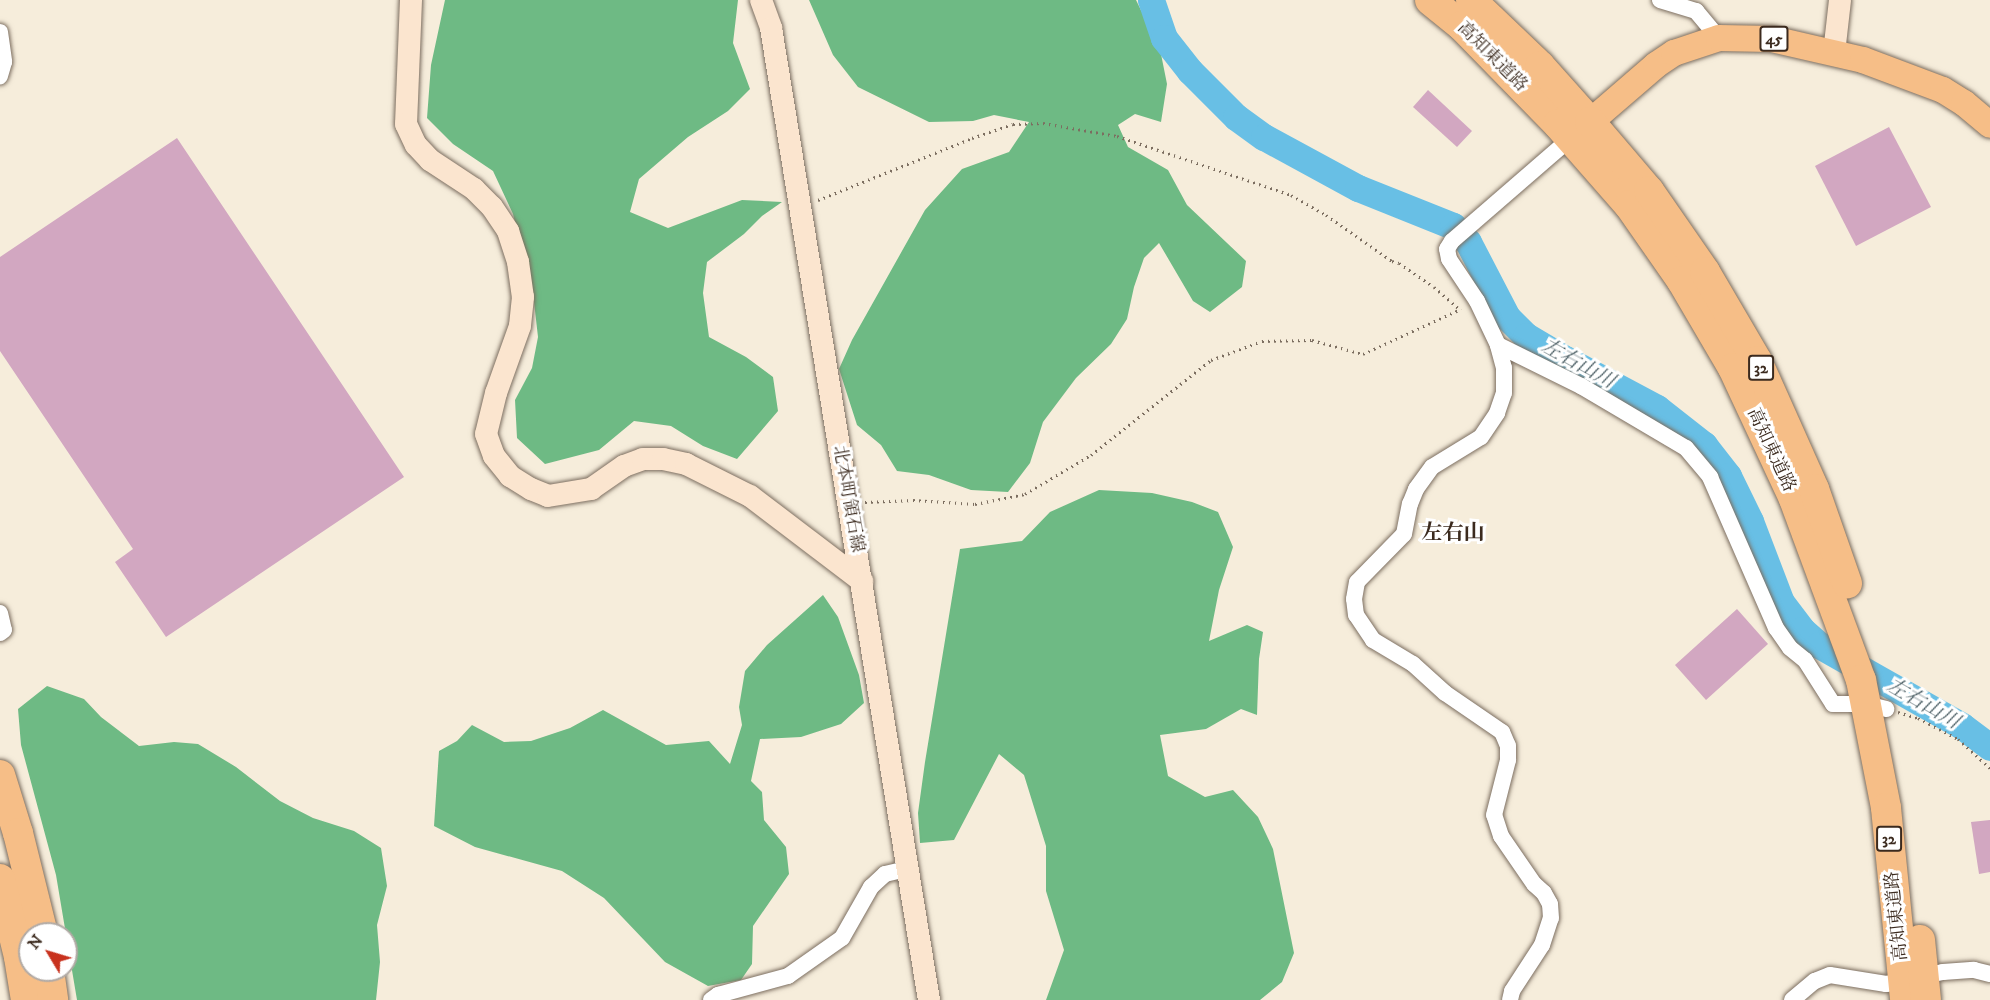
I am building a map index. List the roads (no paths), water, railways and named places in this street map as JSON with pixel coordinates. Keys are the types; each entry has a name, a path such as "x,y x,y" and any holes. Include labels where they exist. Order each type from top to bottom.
{"highway":[{"name":"高知東道路","path":"1430,0 1580,130"},
{"name":"高知東道路","path":"1472,0 1540,66 1629,205 1682,281 1733,368 1858,641 1874,697 1886,808 1914,989"},
{"path":"0,775 18,833 40,922"},
{"path":"0,879 26,1000"},
{"path":"51,982 53,1000"}],"main road":[{"path":"411,0 406,124 416,145 430,160 474,189 492,207 508,231 518,262 523,297 520,326 496,393 486,434 494,456 510,476 548,496 591,489 624,466 643,459 663,459 686,464 750,496 862,581"},
{"name":"北本町領石線","path":"761,0 771,28 862,581 906,869 930,1000"},
{"path":"1834,53 1840,0"},
{"name":"45","path":"1580,130 1634,82 1674,53 1719,38 1772,39 1863,60 1943,90 1964,103 1990,125"}],"street":[{"path":"1660,0 1696,10 1719,38"},
{"path":"0,32 4,62 0,76"},
{"path":"1510,1000 1512,990 1542,945 1551,918 1547,898 1501,836 1494,815 1508,760 1508,746 1502,732 1445,693 1413,664 1373,640 1356,615 1354,599 1357,582 1404,534 1410,504 1416,489 1432,467 1481,437 1497,413 1504,393 1504,368 1498,345 1477,301 1449,259 1447,249 1452,241 1580,130"},
{"path":"1498,345 1581,386 1686,448 1710,477 1776,628 1790,648 1805,660 1833,704 1874,697"},
{"path":"0,613 4,630 0,633"},
{"path":"711,1000 718,995 788,976 797,970 842,938 871,887 885,874 906,869"},
{"path":"1792,1000 1815,981 1830,975 1914,989 1974,970 1990,974"}],"waterway":[{"name":"左右山川","path":"1151,0 1164,38 1190,71 1236,117 1264,137 1358,188 1453,226 1468,242 1507,317 1526,336 1657,408 1704,445 1728,476 1750,521 1781,602 1802,630 1819,645 1962,726 1990,747"}],"district":[{"name":"左右山","path":"1453,533"}]}
